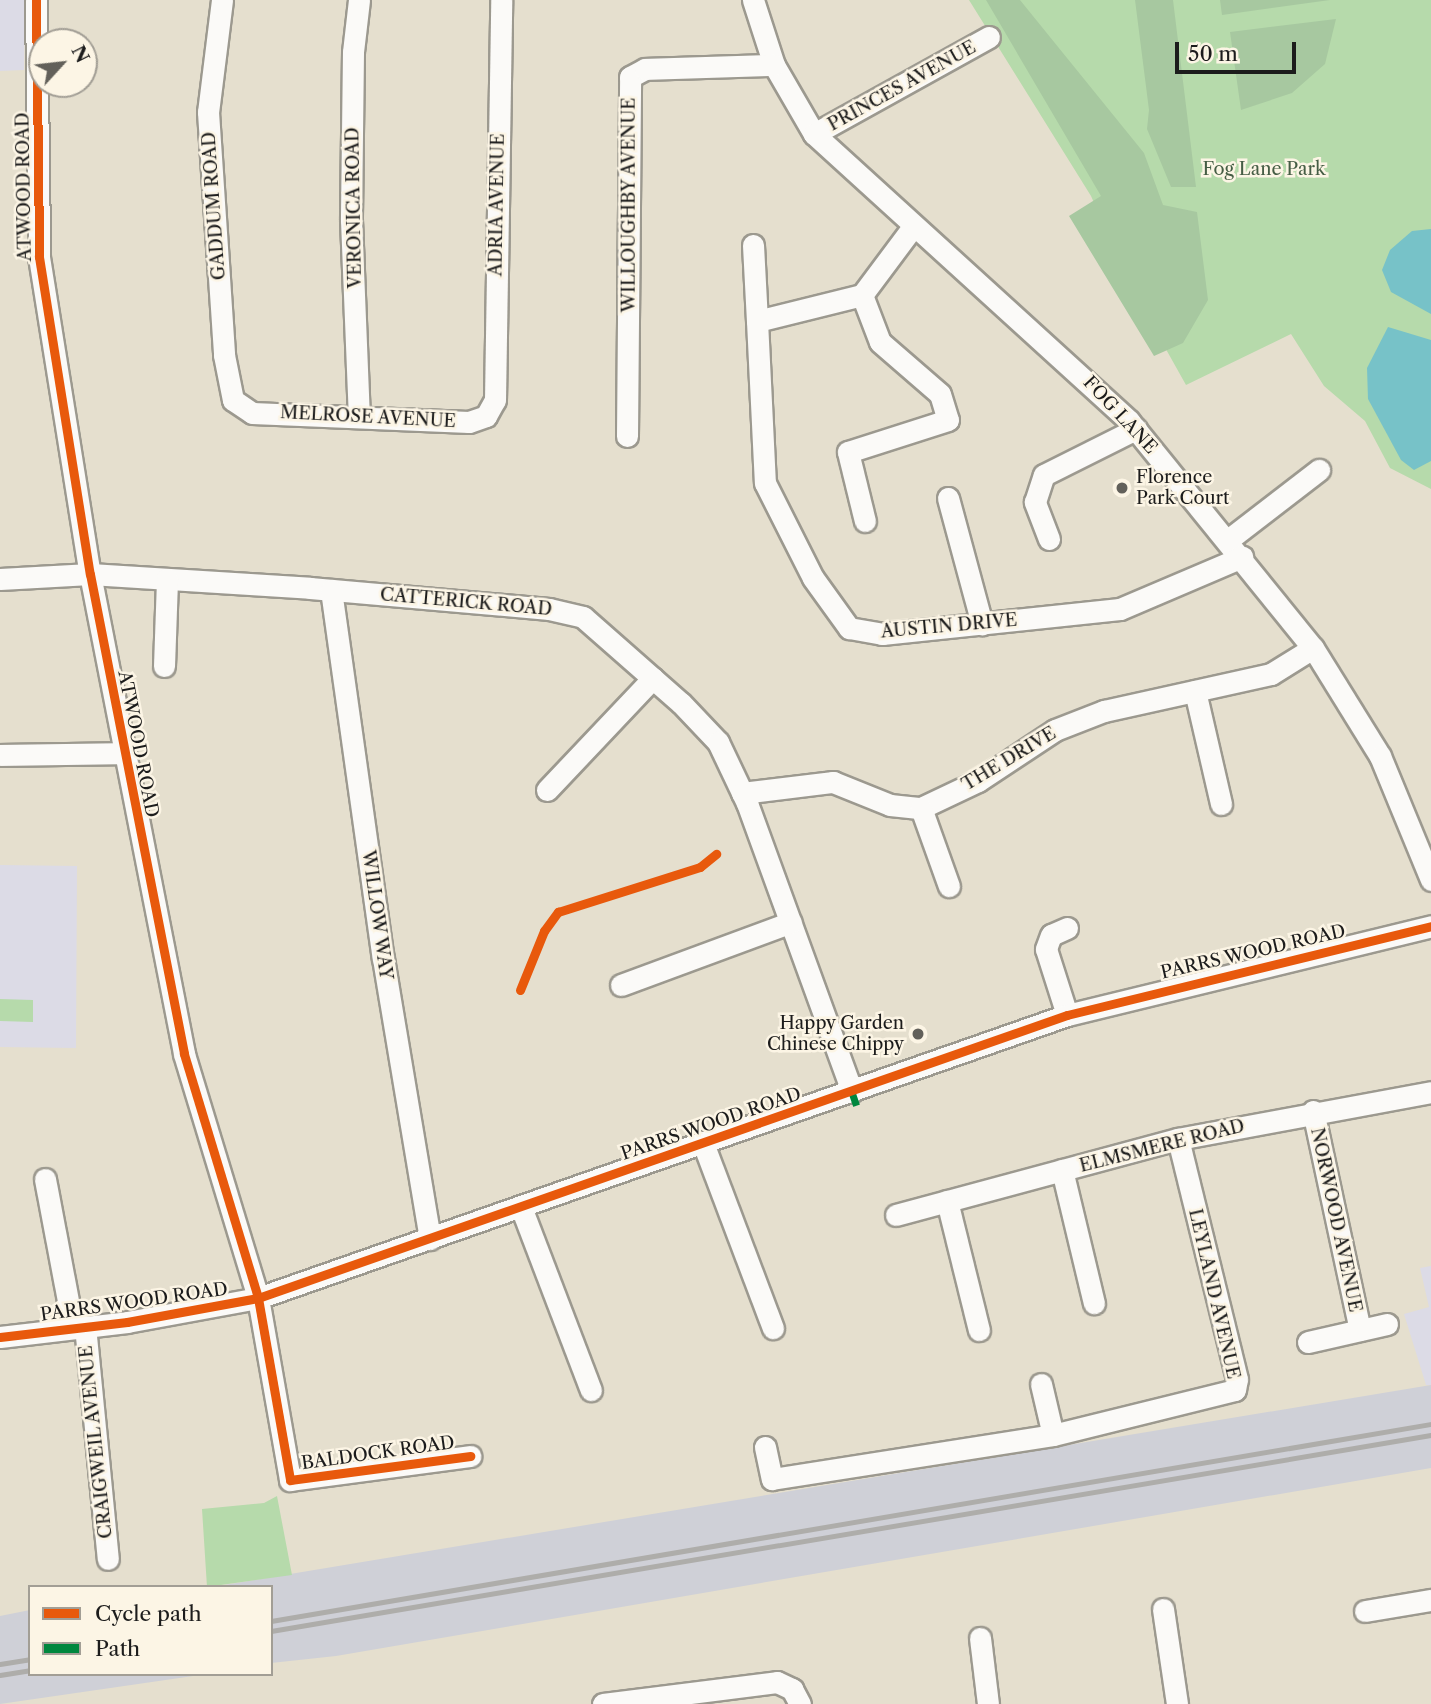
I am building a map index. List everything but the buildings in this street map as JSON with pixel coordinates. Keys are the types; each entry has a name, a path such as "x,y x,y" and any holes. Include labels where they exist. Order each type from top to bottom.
{"street":[{"name":"ATWOOD ROAD","path":"36,0 39,257 90,574 184,1054 258,1298 290,1480"},
{"name":"GADDUM ROAD","path":"222,0 208,112 210,172 224,355 229,390 242,408"},
{"name":"VERONICA ROAD","path":"359,0 354,52 351,220 359,417"},
{"name":"ADRIA AVENUE","path":"491,410 495,391 501,0"},
{"name":"FOG LANE","path":"753,0 774,65 814,134 912,228 1070,363 1136,429 1313,648 1380,756 1431,880"},
{"name":"PRINCES AVENUE","path":"814,134 989,37"},
{"name":"WILLOUGHBY AVENUE","path":"627,436 630,77 645,69 774,65"},
{"path":"757,321 862,295 912,228"},
{"name":"AUSTIN DRIVE","path":"753,245 765,483 830,606 849,628 882,634 1120,609 1242,557"},
{"path":"862,295 880,342 940,394 948,420 848,452 865,521"},
{"name":"MELROSE AVENUE","path":"242,408 252,413 469,422 480,420 491,410"},
{"path":"1049,539 1035,502 1044,475 1136,429"},
{"path":"1228,540 1319,470"},
{"path":"948,498 982,624"},
{"name":"CATTERICK ROAD","path":"0,579 90,574 331,590 568,611 601,631 710,730 742,793 852,1092"},
{"path":"164,666 167,579"},
{"name":"WILLOW WAY","path":"331,590 383,958 430,1239"},
{"name":"THE DRIVE","path":"922,807 978,781 1055,730 1104,711 1271,674 1313,648"},
{"path":"547,790 653,678"},
{"path":"1195,691 1221,804"},
{"path":"0,755 123,753"},
{"path":"742,793 833,782 890,805 922,807 949,886"},
{"path":"621,985 791,922"},
{"name":"PARRS WOOD ROAD","path":"0,1337 258,1298 1067,1016 1431,926"},
{"path":"1067,928 1051,934 1046,950 1067,1016"},
{"name":"ELMSMERE ROAD","path":"895,1215 1178,1139 1313,1111 1431,1092"},
{"name":"NORWOOD AVENUE","path":"1313,1111 1360,1330"},
{"name":"LEYLAND AVENUE","path":"765,1447 772,1479 1054,1435 1235,1390 1237,1379 1178,1139"},
{"path":"703,1143 773,1328"},
{"path":"1062,1170 1094,1303"},
{"name":"CRAIGWEIL AVENUE","path":"46,1180 79,1326 108,1559"},
{"path":"947,1201 979,1329"},
{"path":"521,1207 591,1390"},
{"name":"NORWOOD AVENUE","path":"1308,1342 1387,1324"},
{"path":"1041,1384 1054,1435"},
{"name":"BALDOCK ROAD","path":"290,1480 470,1457"},
{"path":"1365,1611 1431,1600"},
{"path":"1163,1609 1177,1704"},
{"path":"980,1638 988,1704"},
{"path":"603,1704 777,1682 792,1689 800,1704"}],"shaded area":[{"path":"0,0 25,0 24,70 0,71"},
{"path":"0,865 77,866 76,1048 0,1047"},
{"path":"1431,1266 1431,1385 1426,1385 1404,1314 1429,1307 1420,1268"},
{"path":"1431,1385 1431,1468 336,1656 273,1663 273,1585 224,1585"},
{"path":"28,1610 28,1676 193,1676 0,1704 0,1616"}],"green space":[{"name":"Fog Lane Park","path":"969,0 1431,0 1431,489 1390,468 1365,421 1324,386 1291,334 1186,385 1130,285 1091,196"},
{"path":"986,0 1020,0 1144,153 1163,205 1197,212 1208,300 1183,343 1154,356 1069,216 1101,196"},
{"path":"1135,0 1173,0 1196,187 1171,187 1147,129 1149,110"},
{"path":"1220,0 1330,0 1222,15"},
{"path":"1336,19 1325,64 1292,93 1241,110 1230,32"},
{"path":"0,999 33,1000 33,1022 0,1021"},
{"path":"277,1496 292,1575 207,1585 202,1509 264,1503"}],"water":[{"path":"1431,229 1431,314 1391,292 1382,270 1390,250 1412,231"},
{"path":"1388,327 1431,340 1431,461 1414,470 1401,460 1368,399 1367,368"}],"railway":[{"path":"273,1621 1431,1424"},
{"path":"273,1631 1431,1435"},
{"path":"0,1664 28,1659"},
{"path":"0,1675 28,1670"}],"marked path":[{"path":"852,1092 858,1109"}],"cycle path":[{"path":"36,0 39,257 90,574 184,1054 258,1298 290,1480 470,1456"},
{"path":"520,990 544,931 558,912 700,867 716,854"},
{"path":"0,1337 127,1322 258,1298 1067,1015 1431,926"}],"place":[{"name":"Florence Park Court","path":"1122,488"},
{"name":"Happy Garden Chinese Chippy","path":"918,1034"}]}
